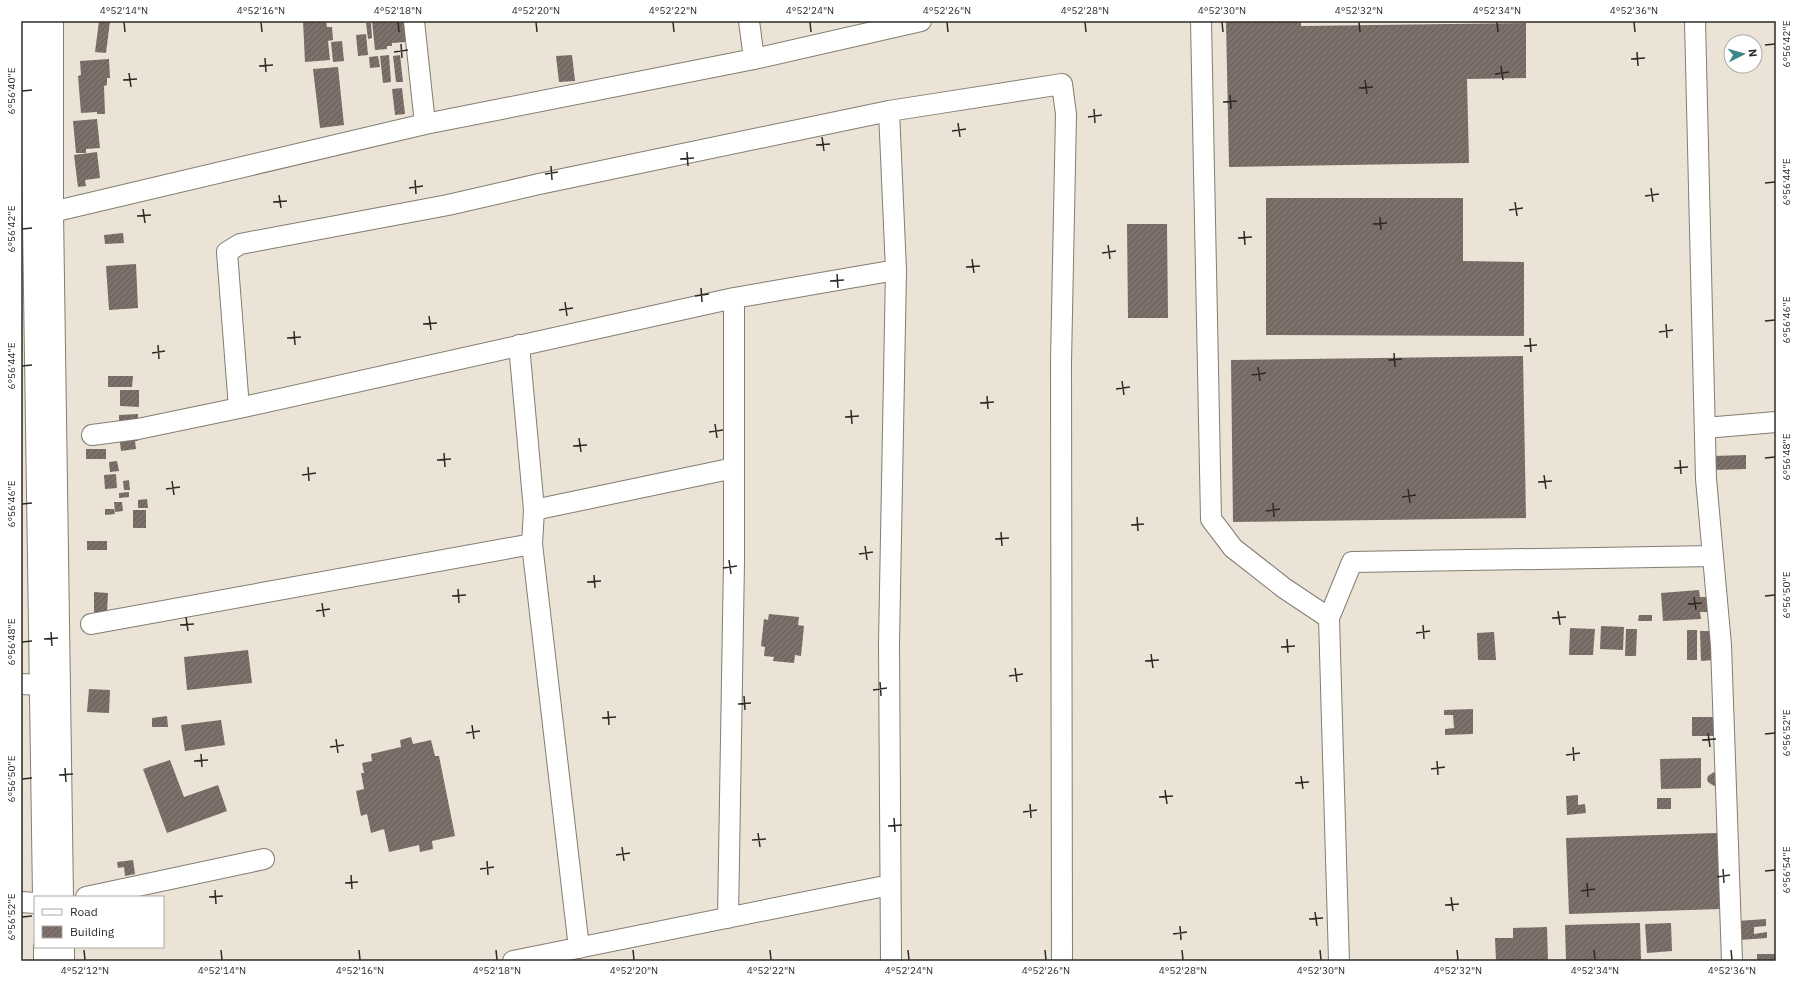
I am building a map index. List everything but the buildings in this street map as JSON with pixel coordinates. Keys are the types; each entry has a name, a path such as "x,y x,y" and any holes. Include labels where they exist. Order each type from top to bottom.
{"main road":[{"path":"31,21 26,72 35,210 62,896"},
{"path":"44,896 31,684 35,210 52,21"},
{"path":"45,948 45,961"},
{"path":"63,948 63,961"}],"street":[{"path":"414,21 425,124"},
{"path":"749,21 754,59"},
{"path":"35,210 425,124 754,59 898,24 921,21"},
{"path":"1201,21 1210,519 1233,548 1284,588 1329,618"},
{"path":"1695,21 1706,479 1721,645 1732,961"},
{"path":"239,408 228,252 240,244 448,205 538,184 889,111 1062,84 1066,114 1060,362 1062,961"},
{"path":"889,111 896,270 889,642 891,961"},
{"path":"92,435 138,429 239,408 734,298 896,270"},
{"path":"728,918 734,577 734,298"},
{"path":"519,345 534,510 532,544 579,948"},
{"path":"1705,428 1776,422"},
{"path":"534,510 734,468"},
{"path":"91,624 532,544"},
{"path":"1339,961 1329,618 1352,562 1713,556"},
{"path":"91,896 264,859"},
{"path":"513,961 890,885"},
{"path":"21,902 34,902"}]}
